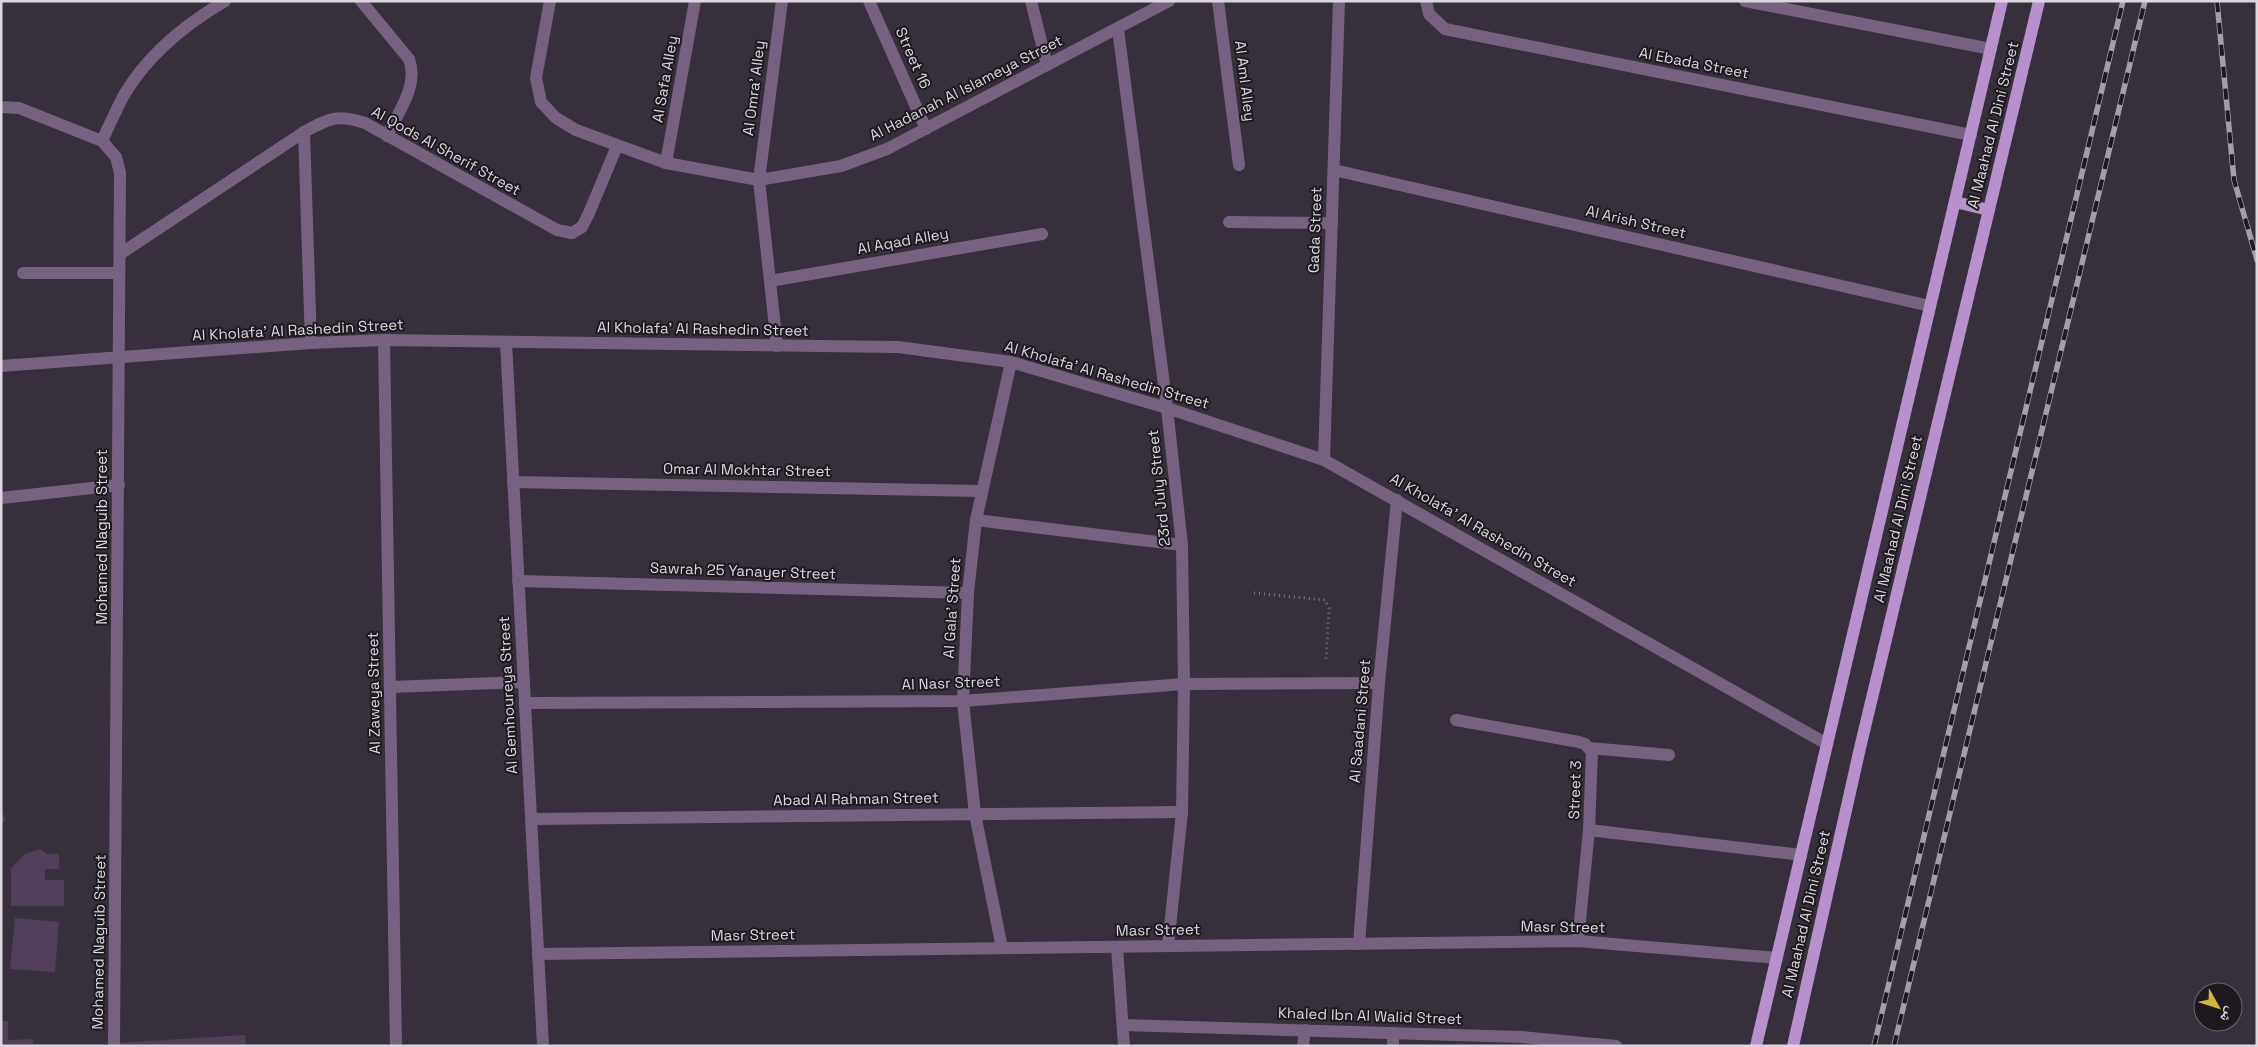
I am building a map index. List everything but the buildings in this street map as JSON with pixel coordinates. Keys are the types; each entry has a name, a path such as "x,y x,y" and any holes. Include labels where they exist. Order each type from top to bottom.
{"main road":[{"name":"Al Maahad Al Dini Street","path":"1756,1046 2002,1"},
{"name":"Al Maahad Al Dini Street","path":"1793,1046 1862,738 2039,1"},
{"path":"1955,202 1989,210"}],"street":[{"path":"1,107 19,108 102,141 124,95 155,53 194,19 225,1"},
{"path":"361,1 409,59 412,68 413,78 410,88 387,136"},
{"name":"Al Hadanah Al Islameya Street","path":"550,1 536,78 541,102 556,118 576,130 666,163 759,180 840,166 887,149 1170,1"},
{"name":"Al Safa Alley","path":"666,163 695,1"},
{"name":"Al Omra' Alley","path":"777,346 759,180 782,1"},
{"name":"Street 16","path":"870,1 926,129"},
{"path":"1031,1 1047,65"},
{"name":"Al Aml Alley","path":"1218,1 1239,165"},
{"name":"Gada Street","path":"1324,460 1339,1"},
{"name":"Al Ebada Street","path":"1426,1 1429,14 1445,29 1971,135"},
{"path":"1745,1 1991,49"},
{"name":"23rd July Street","path":"1118,29 1167,408 1182,545 1184,684 1182,812 1168,946"},
{"name":"Al Qods Al Sherif Street","path":"120,254 304,132 322,122 345,116 365,123 557,230 572,233 582,227 617,146"},
{"path":"304,132 311,343"},
{"name":"Mohamed Naguib Street","path":"102,141 116,157 120,173 114,1046"},
{"name":"Al Arish Street","path":"1334,170 1930,306"},
{"path":"1229,222 1332,222"},
{"name":"Al Aqad Alley","path":"770,281 1042,234"},
{"path":"23,273 119,273"},
{"name":"Al Kholafa' Al Rashedin Street","path":"1,366 311,343 384,340 898,347 1011,362 1167,408 1324,460 1827,744"},
{"name":"Al Zaweya Street","path":"384,340 396,1046"},
{"name":"Al Gemhoureya Street","path":"506,342 543,1046"},
{"name":"Al Gala' Street","path":"1002,948 975,814 963,701 968,594 976,520 981,490 1011,362"},
{"name":"Omar Al Mokhtar Street","path":"514,482 981,490"},
{"path":"1,498 119,485"},
{"name":"Al Saadani Street","path":"1359,944 1379,683 1397,500"},
{"path":"976,520 1182,545"},
{"name":"Sawrah 25 Yanayer Street","path":"518,581 968,594"},
{"path":"390,687 524,682"},
{"name":"Al Nasr Street","path":"525,703 963,701 1184,684 1379,683"},
{"name":"Street 3","path":"1456,720 1579,742 1589,748 1593,758 1589,830 1578,941"},
{"path":"1589,748 1669,755"},
{"name":"Abad Al Rahman Street","path":"531,819 1182,812"},
{"path":"1589,830 1801,855"},
{"name":"Masr Street","path":"538,954 1578,941 1777,958"},
{"path":"1118,947 1124,1046"},
{"name":"Khaled Ibn Al Walid Street","path":"1123,1025 1305,1030 1393,1039 1522,1041 1616,1046"},
{"path":"1303,1046 1305,1030"}],"path":[{"path":"1254,592 1320,598 1329,604 1324,682"}],"railway":[{"path":"1874,1046 2123,1"},
{"path":"1894,1046 2145,1"},
{"path":"2217,1 2234,180 2257,260"}]}
